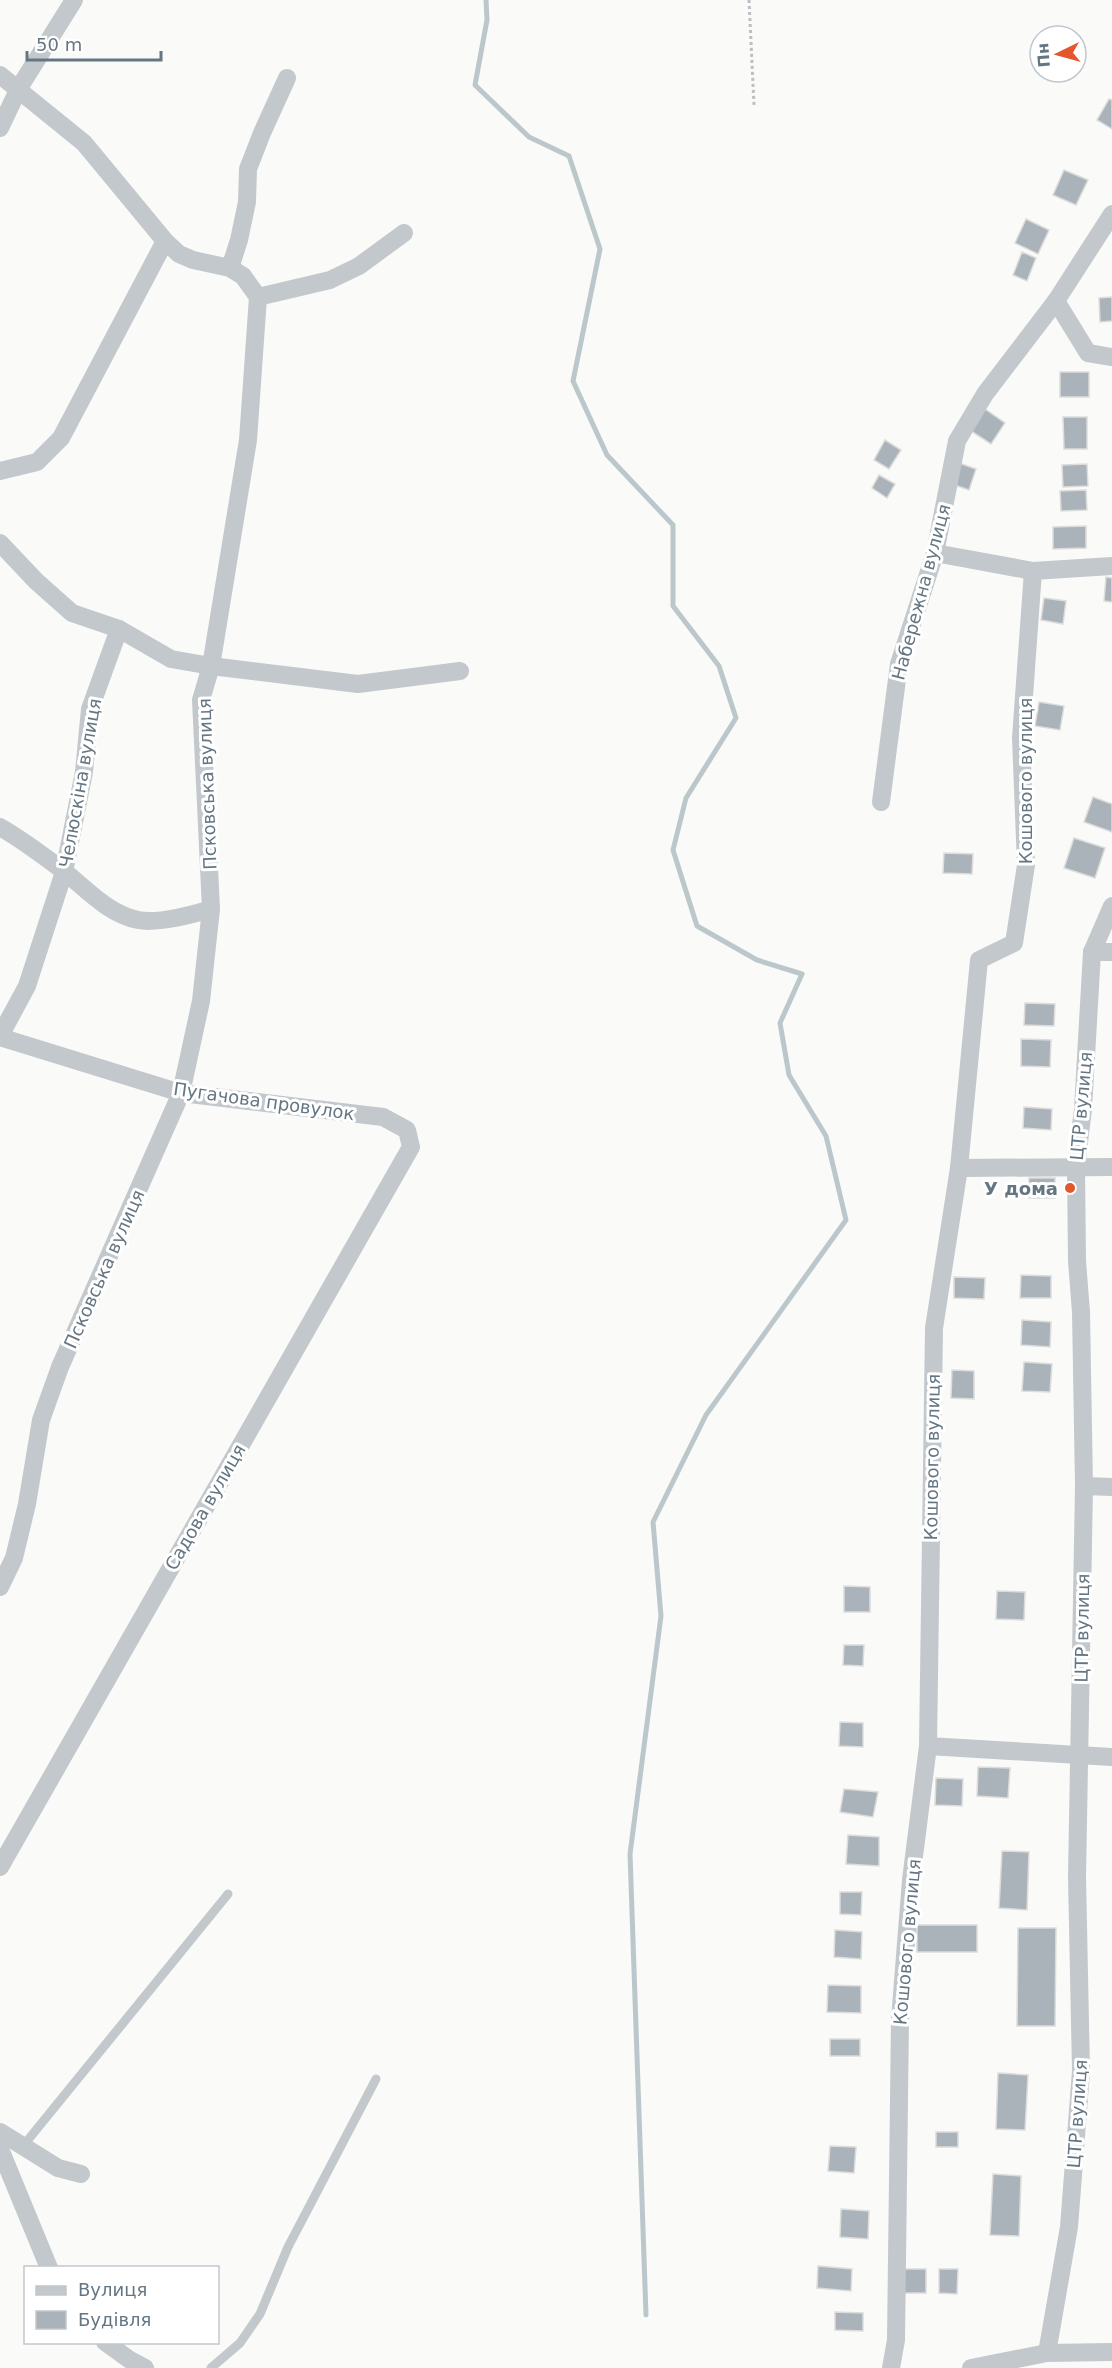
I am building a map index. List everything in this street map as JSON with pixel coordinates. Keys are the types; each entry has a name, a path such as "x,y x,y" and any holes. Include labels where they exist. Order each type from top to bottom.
{"street":[{"path":"0,128 19,88 74,0"},
{"path":"0,75 19,88 84,143 165,241 179,254 193,261 230,268 243,276 258,297 330,280 359,266 404,233"},
{"path":"230,268 247,202 248,169 287,78"},
{"name":"Набережна вулиця","path":"881,802 899,664 935,553 957,441 985,394 1056,301 1112,214"},
{"path":"0,471 37,462 61,438 165,241"},
{"name":"Псковська вулиця","path":"0,1587 14,1558 27,1504 41,1420 56,1378 181,1093 201,1001 211,909 201,700 211,666 248,440 258,297"},
{"path":"1056,301 1088,353 1112,357"},
{"path":"0,543 36,581 72,613 119,629 171,659 358,684 460,671"},
{"path":"935,553 1033,571 1112,566"},
{"name":"Кошового вулиця","path":"891,2368 896,2340 900,2019 911,1880 928,1746 934,1328 959,1168 979,960 1014,944 1026,865 1021,738 1033,571"},
{"name":"Челюскіна вулиця","path":"0,1037 27,987 64,872 84,772 90,709 119,629"},
{"path":"0,827 17,836 104,905 139,920 180,918 211,909"},
{"name":"ЦТР вулиця","path":"1047,2353 1069,2227 1081,2071 1077,1877 1084,1486 1076,1167 1083,1109 1092,952 1112,906"},
{"path":"1092,952 1112,952"},
{"name":"Пугачова провулок","path":"0,1037 181,1093 383,1117 407,1130 411,1147"},
{"name":"Садова вулиця","path":"0,1867 411,1147"},
{"path":"959,1168 1112,1167"},
{"path":"1084,1486 1112,1487"},
{"path":"928,1746 1112,1756"},
{"path":"0,2132 58,2168 81,2174"},
{"path":"0,2149 48,2266"},
{"path":"106,2344 145,2368"},
{"path":"971,2368 1047,2353 1112,2352"}],"lane":[{"path":"23,2146 228,1894"},
{"path":"211,2368 240,2343 260,2314 288,2247 376,2079"}],"path":[{"path":"749,0 754,105"}],"building":[{"path":"1109,99 1112,100 1112,129 1097,120"},
{"path":"1064,170 1088,180 1076,205 1053,195"},
{"path":"1026,219 1049,230 1038,254 1015,243"},
{"path":"1022,252 1036,258 1027,281 1013,275"},
{"path":"1112,297 1112,321 1100,322 1099,298"},
{"path":"1060,372 1089,372 1089,397 1060,397"},
{"path":"985,409 1005,423 991,444 971,431"},
{"path":"1063,417 1087,417 1087,449 1064,449"},
{"path":"885,440 901,450 889,469 874,460"},
{"path":"956,462 976,469 969,490 949,483"},
{"path":"1087,464 1088,486 1063,487 1062,465"},
{"path":"879,475 895,484 887,498 872,488"},
{"path":"1086,490 1087,510 1061,511 1060,491"},
{"path":"1086,526 1086,548 1053,549 1053,527"},
{"path":"1106,577 1112,578 1112,602 1104,601"},
{"path":"1044,598 1066,601 1063,624 1041,620"},
{"path":"1039,702 1064,706 1060,730 1035,726"},
{"path":"1093,797 1112,804 1112,832 1084,822"},
{"path":"1074,838 1105,848 1095,878 1064,868"},
{"path":"944,853 973,854 972,874 943,873"},
{"path":"1025,1003 1055,1004 1054,1026 1024,1025"},
{"path":"1021,1039 1051,1040 1050,1067 1021,1066"},
{"path":"1024,1107 1052,1109 1051,1130 1023,1128"},
{"path":"1029,1178 1055,1178 1055,1198 1029,1198"},
{"path":"1021,1275 1051,1276 1051,1298 1020,1298"},
{"path":"954,1277 985,1278 984,1299 954,1298"},
{"path":"1022,1320 1051,1322 1050,1347 1021,1345"},
{"path":"1024,1362 1052,1364 1050,1392 1022,1391"},
{"path":"952,1370 974,1371 974,1399 951,1398"},
{"path":"844,1586 870,1587 870,1612 844,1612"},
{"path":"997,1591 1025,1592 1024,1620 996,1619"},
{"path":"844,1645 864,1645 863,1666 843,1665"},
{"path":"840,1722 863,1723 863,1747 839,1746"},
{"path":"978,1767 1010,1768 1008,1798 977,1796"},
{"path":"936,1778 963,1779 962,1806 935,1805"},
{"path":"844,1789 878,1792 873,1817 840,1812"},
{"path":"848,1835 879,1837 879,1866 846,1864"},
{"path":"1002,1851 1029,1852 1027,1910 999,1908"},
{"path":"840,1892 862,1892 861,1915 840,1914"},
{"path":"917,1925 977,1925 977,1952 917,1952"},
{"path":"1018,1928 1056,1928 1055,2026 1017,2026"},
{"path":"835,1930 862,1932 861,1959 834,1957"},
{"path":"828,1985 861,1986 861,2013 827,2012"},
{"path":"830,2039 860,2039 860,2056 830,2056"},
{"path":"998,2073 1028,2075 1025,2130 996,2129"},
{"path":"936,2132 958,2132 958,2147 936,2147"},
{"path":"830,2146 856,2147 854,2173 828,2171"},
{"path":"993,2174 1021,2176 1019,2236 990,2235"},
{"path":"841,2209 869,2211 868,2239 840,2237"},
{"path":"818,2266 852,2269 851,2291 817,2288"},
{"path":"898,2269 926,2269 926,2293 897,2293"},
{"path":"939,2269 958,2269 957,2294 939,2293"},
{"path":"835,2312 863,2313 863,2331 835,2330"}],"waterway":[{"path":"486,0 487,20 475,85 529,137 569,156 600,249 573,381 607,455 673,525 673,606 719,666 736,718 686,798 673,850 697,926 757,960 802,974 780,1023 789,1075 826,1136 846,1220 706,1415 653,1522 661,1616 630,1854 646,2315"}],"place":[{"name":"У дома","path":"1070,1188"}]}
